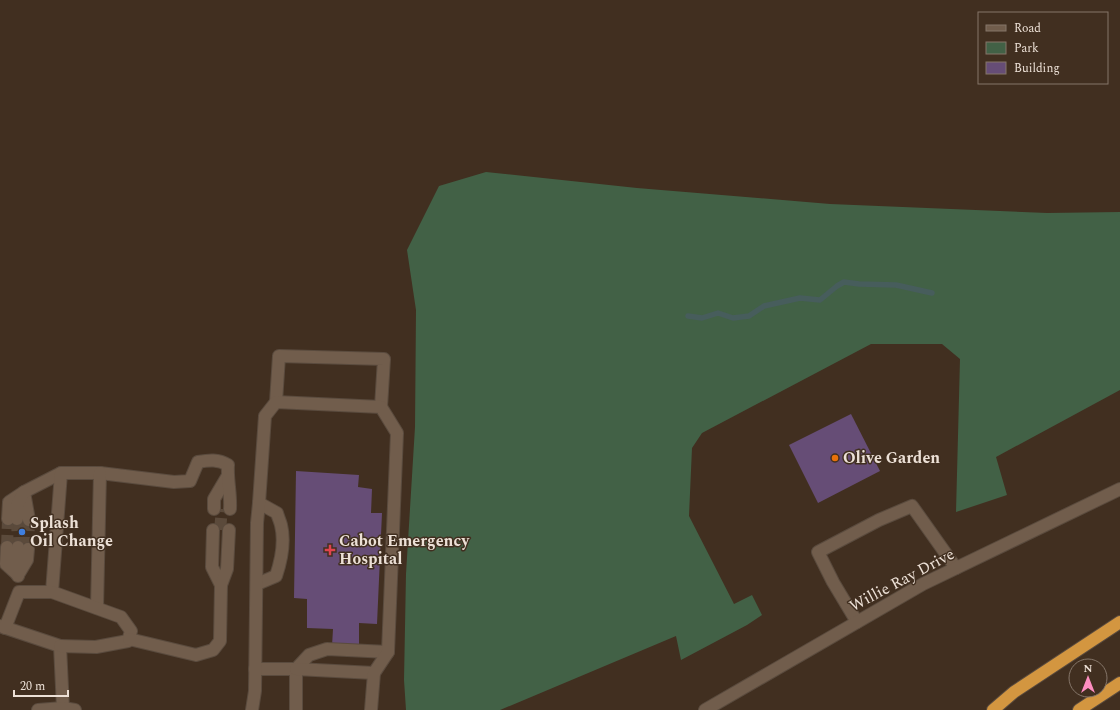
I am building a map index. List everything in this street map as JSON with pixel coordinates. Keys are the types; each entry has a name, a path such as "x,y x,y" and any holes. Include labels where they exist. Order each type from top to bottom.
{"highway":[{"path":"993,710 1014,692 1120,622"},
{"path":"1079,710 1120,683"}],"street":[{"path":"252,710 255,691 258,503 265,416 276,402 279,356 384,360 381,407 397,433 388,652 374,673 371,710"},
{"path":"276,402 381,407"},
{"path":"13,519 17,505 24,492 61,473 100,473 174,482 190,481 198,462 208,460 221,461 228,466 227,477 231,498 222,509 214,499 227,477"},
{"path":"52,592 61,473"},
{"path":"97,608 100,473"},
{"name":"Willie Ray Drive","path":"705,710 923,584 1120,489"},
{"path":"24,492 30,520"},
{"path":"257,584 276,576 281,561 282,541 282,526 277,513 258,503"},
{"path":"857,622 833,582 818,552 879,520 912,506 956,568"},
{"path":"18,575 6,564 18,548 27,560 18,575 19,592 2,627 60,646 96,646 128,641 129,639 196,655 213,650 220,641 221,585 227,569 221,530"},
{"path":"19,592 52,592 121,617 131,632 129,639"},
{"path":"38,710 69,709 60,646"},
{"path":"296,710 296,669 309,655 328,649 388,652"},
{"path":"255,669 296,669 374,673"}],"green space":[{"path":"486,172 637,188 830,204 1047,213 1120,212 1120,390 996,457 1007,495 956,512 960,359 942,344 871,344 702,433 692,448 689,516 734,604 752,595 762,615 747,625 681,660 676,636 500,710 406,710 404,680 406,574 415,427 416,310 407,250 439,186"}],"building":[{"name":"Olive Garden","path":"851,414 880,471 818,503 789,445"},
{"path":"296,471 359,475 358,487 372,489 371,513 382,513 377,624 359,623 359,647 332,646 333,629 307,628 307,599 294,598"}],"waterway":[{"path":"688,316 702,318 718,313 733,318 749,316 764,306 800,298 820,300 844,282 896,285 932,293"}],"tunnel":[{"path":"220,530 222,509"},
{"path":"7,547 8,519"},
{"path":"17,519 18,547"},
{"path":"28,549 29,520"}],"place":[{"name":"Olive Garden","path":"835,458"},
{"name":"Splash Oil Change","path":"22,532"},
{"name":"Cabot Emergency Hospital","path":"330,550"}]}
